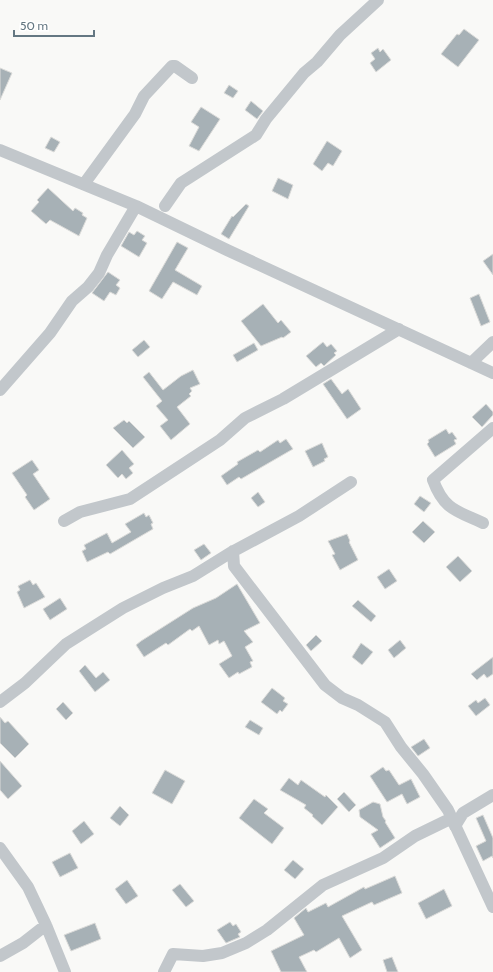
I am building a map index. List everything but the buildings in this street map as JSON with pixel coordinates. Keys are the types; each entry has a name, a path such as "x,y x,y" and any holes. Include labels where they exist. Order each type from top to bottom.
{"street":[{"path":"165,206 181,183 256,135 266,119 304,73 317,62 320,56 340,35 378,0"},
{"path":"84,184 135,114 144,96 172,66 192,78"},
{"path":"0,150 136,206 227,250 489,371"},
{"path":"0,390 50,333 72,301 88,287 99,273 107,255 136,206"},
{"path":"64,521 80,512 130,498 220,440 245,418 283,399 399,329"},
{"path":"471,363 493,342"},
{"path":"483,351 482,361 489,371"},
{"path":"483,523 456,512 438,495 433,480 493,428"},
{"path":"0,702 25,683 66,644 123,608 163,588 193,576 233,551 299,516 351,482"},
{"path":"233,551 234,566"},
{"path":"220,559 234,566 324,685 342,698 358,705 385,722 401,747 423,774 452,818 493,907"},
{"path":"164,972 173,954 203,956 222,954 246,943 268,930 323,885 383,858 415,836 463,813 493,795"},
{"path":"0,848 28,886 65,972"},
{"path":"0,956 23,943 46,925"}]}
